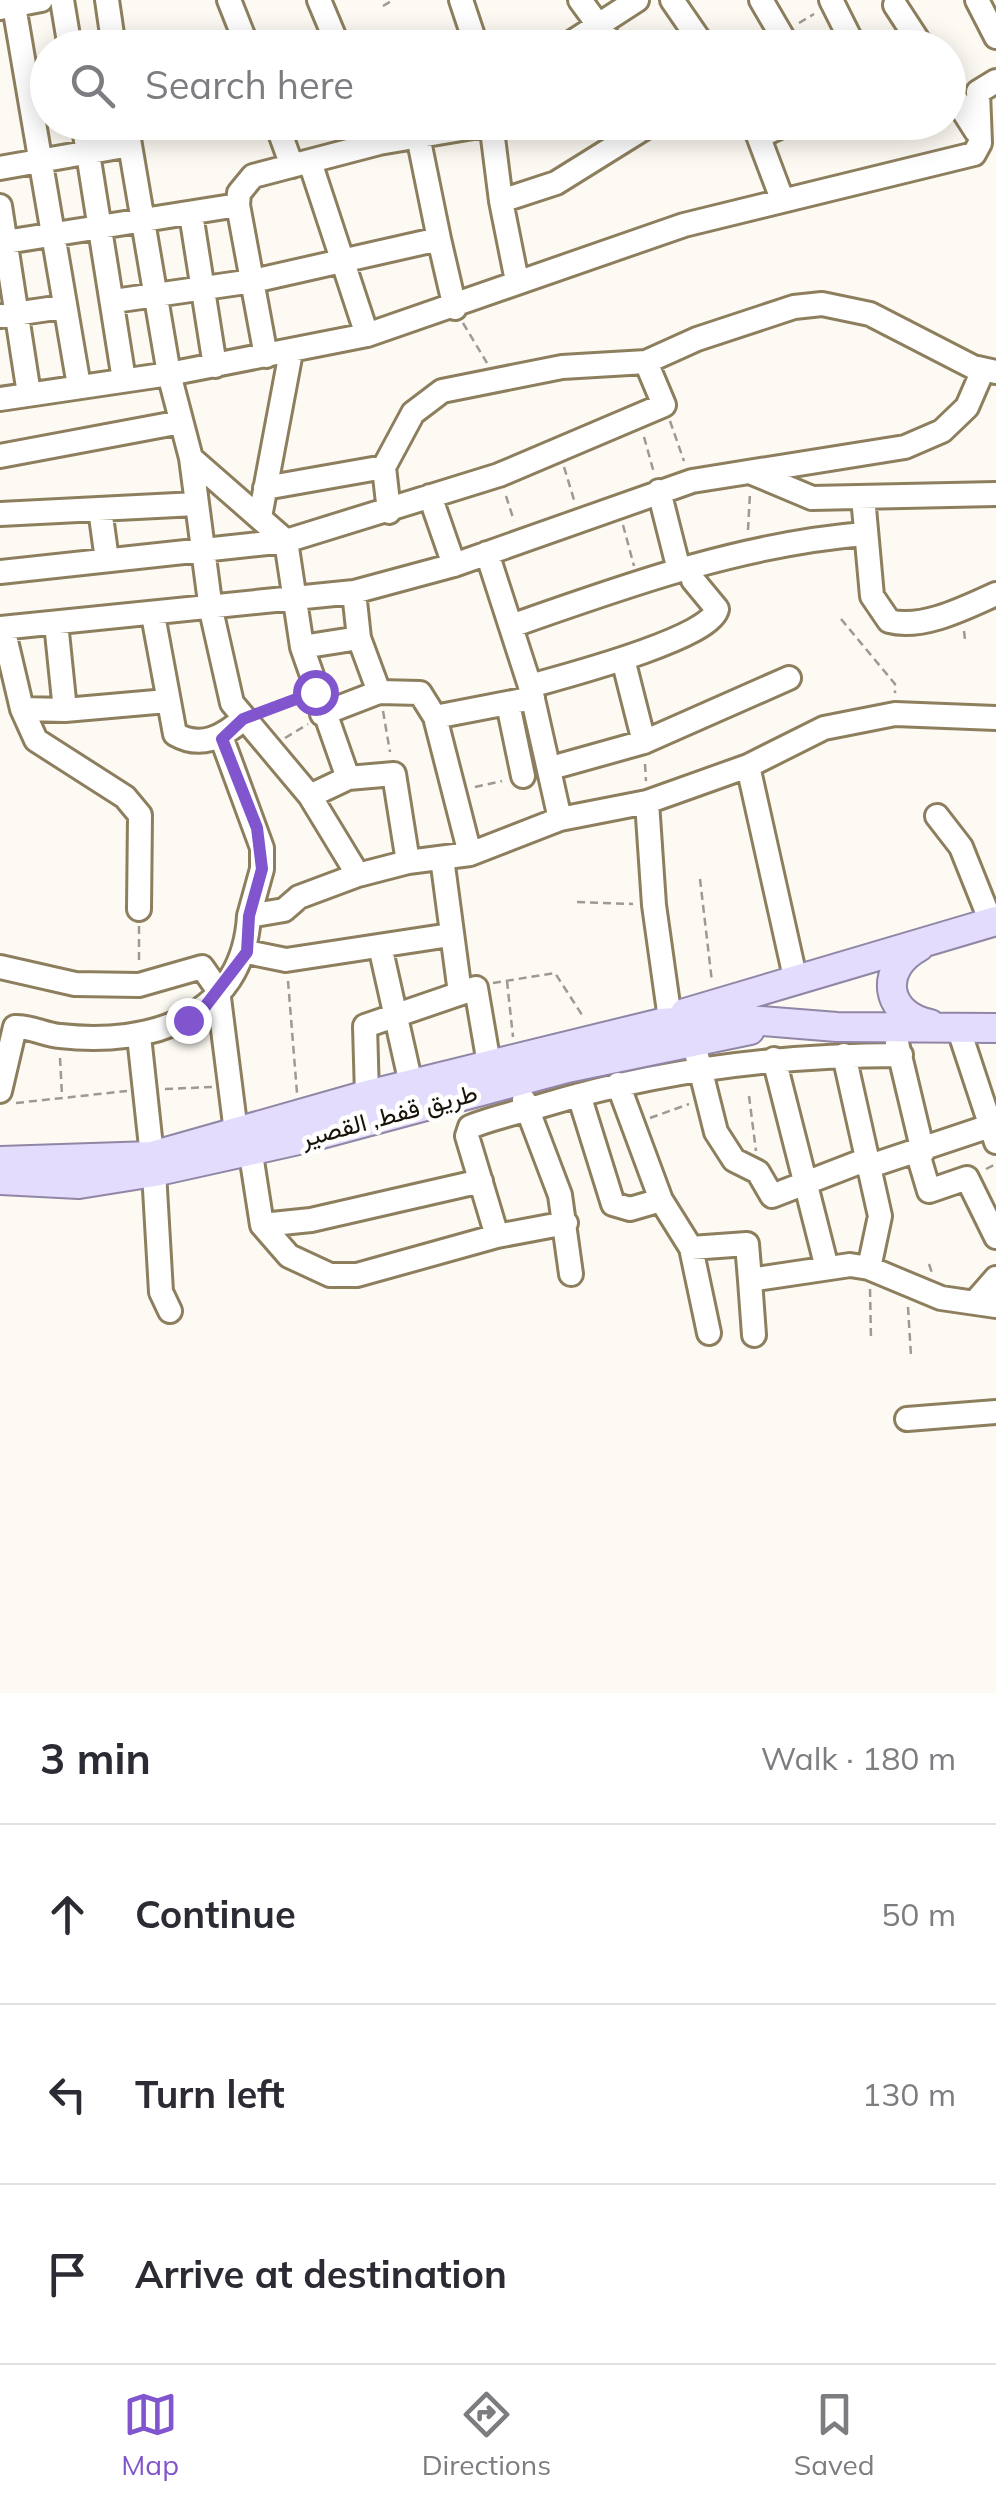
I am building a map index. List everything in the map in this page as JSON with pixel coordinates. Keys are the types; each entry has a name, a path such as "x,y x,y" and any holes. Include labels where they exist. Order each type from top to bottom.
{"main road":[{"name":"طريق قفط, القصير","path":"0,1180 79,1184 507,1067 592,1038 666,1021 714,1001 994,922"},
{"path":"933,939 905,955 894,969 890,985 894,1002 905,1016 951,1027"},
{"name":"طريق قفط, القصير","path":"666,1021 724,1018 775,1023 996,1028"},
{"name":"طريق قفط, القصير","path":"243,1140 299,1114 411,1084 694,1041 775,1023"},
{"name":"طريق قفط, القصير","path":"0,1162 153,1164"}],"street":[{"path":"30,108 9,4 41,0"},
{"path":"62,0 67,30"},
{"path":"107,0 111,30"},
{"path":"230,0 241,30"},
{"path":"319,0 332,30"},
{"path":"461,0 471,30"},
{"path":"580,0 604,30"},
{"path":"590,30 637,0"},
{"path":"672,0 693,30"},
{"path":"761,0 780,30"},
{"path":"978,0 996,37"},
{"path":"832,2 846,30"},
{"path":"898,2 913,30"},
{"path":"0,399 215,366 367,335 454,308 517,281 684,225 974,154 980,136 978,92 996,81"},
{"path":"966,115 980,136"},
{"path":"37,140 78,386"},
{"path":"86,140 124,380"},
{"path":"0,168 88,153 115,140"},
{"path":"129,140 169,374 191,458 211,610 227,686 243,719 310,796 358,876"},
{"path":"287,140 345,263 367,335"},
{"path":"266,356 239,194 253,176 301,164 358,140"},
{"path":"419,140 454,308"},
{"path":"493,140 517,281"},
{"path":"501,201 556,183 625,140"},
{"path":"760,140 782,198"},
{"path":"3,242 101,230 238,205"},
{"path":"0,206 7,314 30,394"},
{"path":"191,214 215,366"},
{"path":"114,300 253,281 439,240"},
{"path":"139,908 142,875 135,807 46,748 29,729 1,628 211,610 354,592 454,565 692,481 804,460 871,454 942,432 967,406 989,371 870,314 822,304 794,307 697,339 646,362 496,377 442,391 413,413 384,467 389,512"},
{"path":"7,314 62,307"},
{"path":"260,517 291,352"},
{"path":"0,572 286,541 389,512 559,452 664,405 646,362"},
{"path":"0,456 181,422"},
{"path":"191,458 286,541 302,647 348,778"},
{"path":"265,488 384,467"},
{"path":"750,472 812,498 996,494"},
{"path":"435,717 508,704 687,633 715,616 716,608 684,569 658,491"},
{"path":"430,496 454,565"},
{"path":"863,497 872,596 889,620 906,624 961,610 996,594"},
{"path":"812,498 816,538"},
{"path":"0,514 196,504"},
{"path":"100,508 107,560"},
{"path":"514,625 638,582 748,552 816,538 864,534"},
{"path":"487,554 514,625 552,768 560,819"},
{"path":"354,592 359,638 379,692"},
{"path":"153,615 167,700 179,738 222,739 243,719"},
{"path":"56,622 65,710"},
{"path":"302,647 359,638"},
{"path":"623,658 644,742"},
{"path":"552,768 644,742 788,678"},
{"path":"319,703 379,692 420,693 435,717 470,854"},
{"path":"22,708 65,710 167,700"},
{"path":"508,704 523,776"},
{"path":"249,916 284,910 303,895 358,876 408,862 470,854 560,819 647,802 748,766 824,728 894,714 996,718"},
{"path":"8,1097 15,1027 59,1036 139,1036 188,1020 247,952 249,916 262,869 262,848 222,739"},
{"path":"748,766 795,977"},
{"path":"310,796 348,778 394,774 408,862"},
{"path":"647,802 666,1021"},
{"path":"937,816 961,848 994,922"},
{"path":"442,858 460,993"},
{"path":"247,952 286,960 450,936"},
{"path":"380,946 398,1011 411,1084"},
{"path":"0,968 75,984 139,985 200,966 218,990 230,1086 262,1225 288,1256 330,1275 357,1275 497,1236 566,1223"},
{"path":"367,1095 364,1026 398,1011 476,988 528,1110 566,1223 571,1274"},
{"path":"892,1026 929,1191 967,1178 996,1237"},
{"path":"694,1041 706,1098 724,1146 734,1160 758,1172 772,1196 803,1182 866,1164 993,1134 951,1027"},
{"path":"139,1036 161,1292 170,1311"},
{"path":"844,1055 880,1216 868,1268"},
{"path":"497,1236 466,1131 618,1084 774,1059 901,1055"},
{"path":"774,1059 827,1268"},
{"path":"618,1084 661,1200 691,1248 709,1333"},
{"path":"579,1094 613,1204 630,1209 661,1200"},
{"path":"262,1225 311,1220 480,1181"},
{"path":"691,1248 747,1244 754,1335"},
{"path":"750,1280 827,1268 868,1268 941,1298 986,1304 996,1278"},
{"path":"907,1419 996,1412"}],"path":[{"path":"384,6 393,0"},
{"path":"798,30 832,2"},
{"path":"454,308 496,377"},
{"path":"664,405 692,481"},
{"path":"638,417 658,491"},
{"path":"559,452 581,520"},
{"path":"748,552 750,472"},
{"path":"499,475 521,542"},
{"path":"618,506 638,582"},
{"path":"841,619 894,684 894,714"},
{"path":"379,692 394,774"},
{"path":"243,719 319,703"},
{"path":"271,747 319,703"},
{"path":"644,742 647,802"},
{"path":"454,791 523,776"},
{"path":"700,879 714,1001"},
{"path":"577,902 654,905"},
{"path":"139,908 139,985"},
{"path":"286,960 299,1114"},
{"path":"507,1067 507,979 555,973 574,998 592,1038"},
{"path":"59,1036 62,1094"},
{"path":"8,1097 230,1086"},
{"path":"749,1096 758,1172"},
{"path":"634,1123 706,1098"},
{"path":"868,1268 871,1340"},
{"path":"906,1286 911,1356"}],"route":[{"path":"188,1020 204,1008 247,952 249,916 262,869 257,828 222,739 243,719 315,692"}]}
